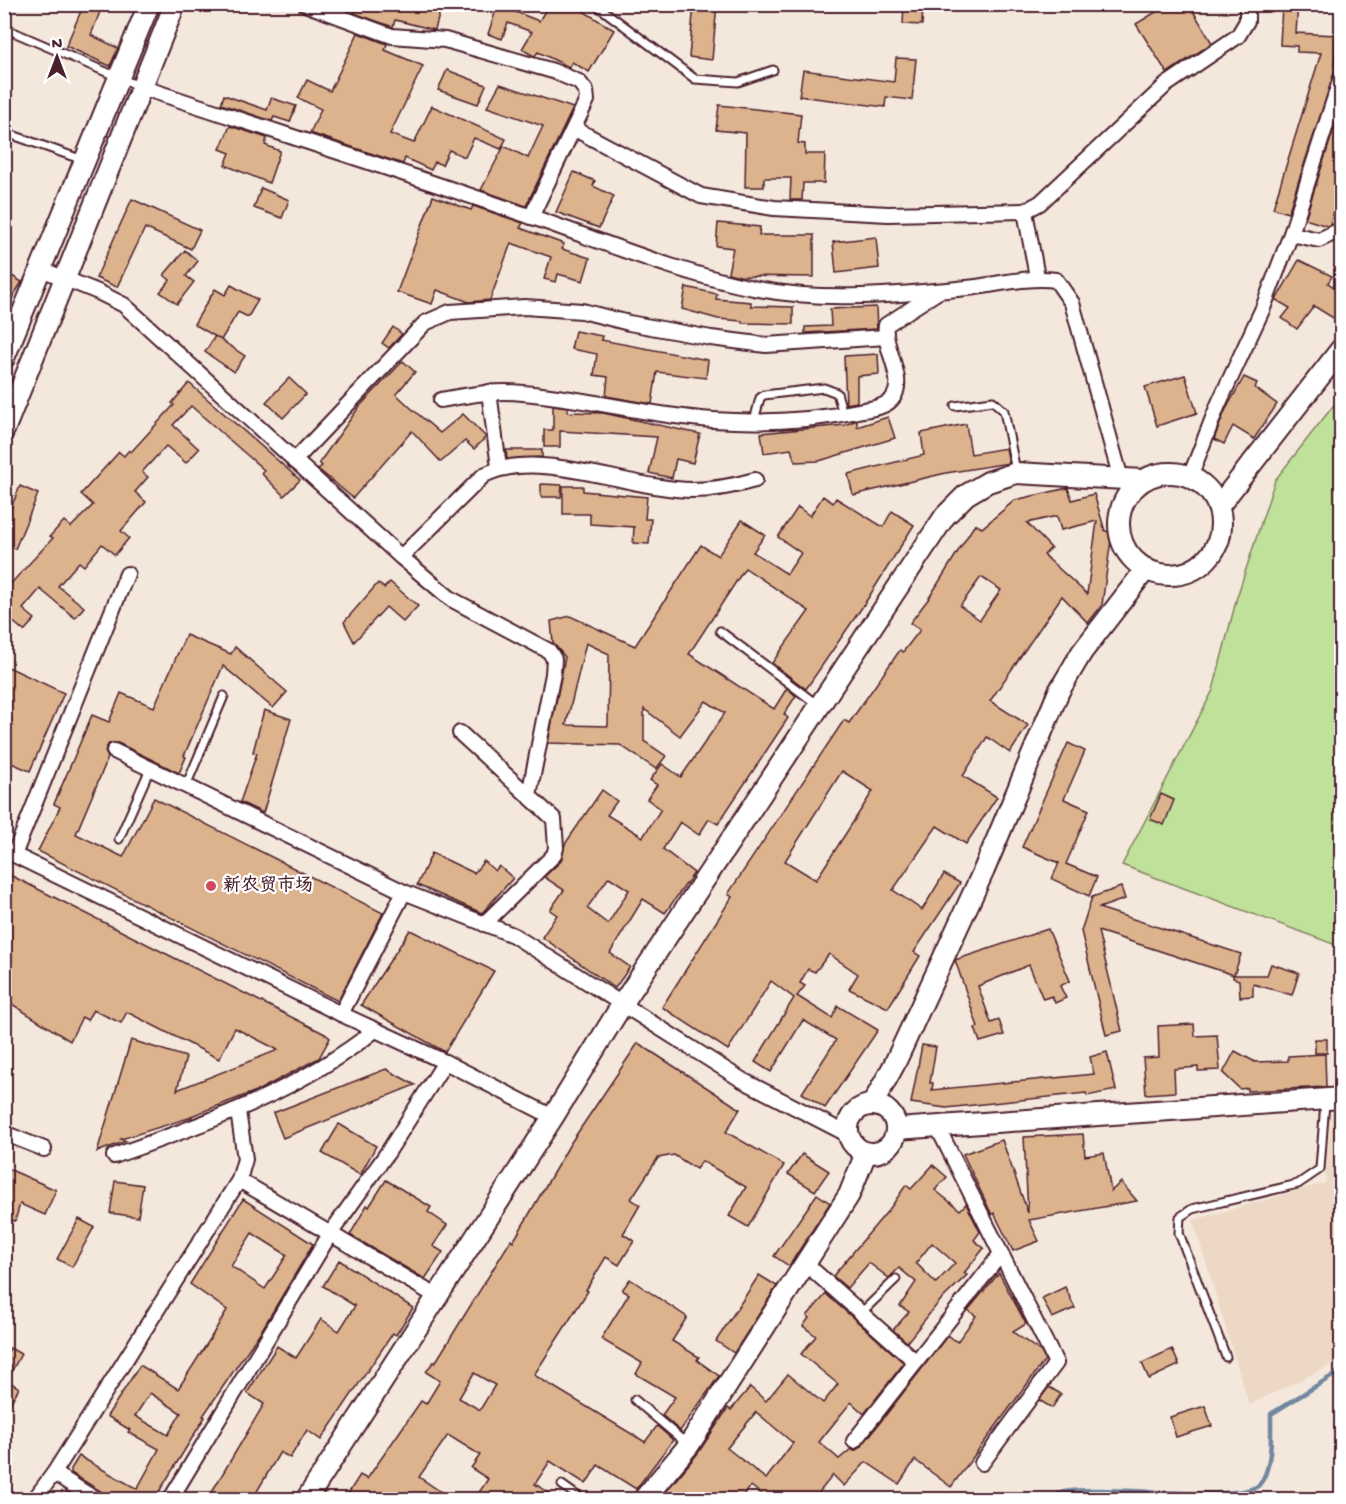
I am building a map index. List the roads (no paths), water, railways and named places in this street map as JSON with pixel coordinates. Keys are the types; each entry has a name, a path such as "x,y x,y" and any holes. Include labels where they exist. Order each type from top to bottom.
{"main road":[{"path":"4,358 149,4"},
{"path":"5,427 144,88 175,4"},
{"path":"1218,507 1341,348"},
{"path":"306,1500 553,1117 623,1003 945,516 966,495 988,482 1016,473 1143,480 1169,473 1190,477 1207,489 1218,507 1219,538 1215,549 1192,570 1171,575 1146,569 1126,550 1119,530 1120,509 1125,499 1143,480"},
{"path":"872,1105 894,1065 979,880 1059,691 1082,652 1146,569"},
{"path":"897,1129 1333,1099"},
{"path":"872,1105 890,1112 897,1129 890,1146 879,1153 866,1153 855,1146 849,1135 851,1117 860,1108 872,1105"},
{"path":"643,1500 689,1445 849,1195 866,1153"}],"street":[{"path":"304,4 392,36 445,40 554,71 579,82 586,91 587,100 531,217"},
{"path":"575,129 701,196 774,208 888,214 1025,212 1040,203 1166,85 1238,36 1246,21 1247,4"},
{"path":"1190,477 1218,405 1263,308 1291,234 1341,75"},
{"path":"144,88 531,217 678,270 759,290 821,296 941,290 1016,283 1037,277 1056,280 1072,303 1121,479"},
{"path":"1025,212 1037,277"},
{"path":"1291,234 1319,240 1341,229"},
{"path":"41,269 124,305 294,461 451,599 549,651 554,659 529,795"},
{"path":"441,400 489,392 534,394 713,420 754,421 843,414 886,405 892,400 897,384 886,337 886,325 891,319 941,290"},
{"path":"294,461 425,323 450,312 525,307 564,308 711,339 766,345 886,337"},
{"path":"489,392 499,467"},
{"path":"401,557 484,475 499,467 551,468 691,490 727,488 756,480"},
{"path":"127,574 9,853 445,1062 553,1117"},
{"path":"460,733 552,814 556,848 541,871 484,924"},
{"path":"114,751 404,892 513,935 742,1080 849,1135"},
{"path":"341,1014 404,892"},
{"path":"114,1156 238,1111 340,1058 375,1030"},
{"path":"170,1500 330,1234 388,1152 445,1062"},
{"path":"34,1500 54,1473 239,1180 245,1159 238,1111"},
{"path":"937,1126 1056,1363 982,1463"},
{"path":"4,1133 44,1149"},
{"path":"239,1180 436,1296"},
{"path":"854,1441 1000,1255"},
{"path":"805,1263 916,1362"},
{"path":"54,1473 96,1500"}],"lane":[{"path":"595,4 695,79 738,82 773,70"},
{"path":"4,28 144,88"},
{"path":"4,132 85,160"},
{"path":"754,421 760,398 764,394 824,388 837,393 843,414"},
{"path":"955,406 993,401 998,404 1004,411 1016,473"},
{"path":"720,631 819,706"},
{"path":"186,786 224,696"},
{"path":"119,839 150,768"},
{"path":"1226,1357 1179,1233 1180,1217 1192,1209 1298,1184 1312,1178 1320,1170 1333,1099"},
{"path":"861,1314 896,1279"},
{"path":"635,1400 689,1445"},
{"path":"562,1485 583,1500"}],"waterway":[{"path":"1047,1500 1062,1493 1083,1490 1225,1493 1246,1490 1259,1485 1264,1478 1269,1461 1271,1414 1342,1370"}],"place":[{"name":"新农贸市场","path":"211,886"}]}
